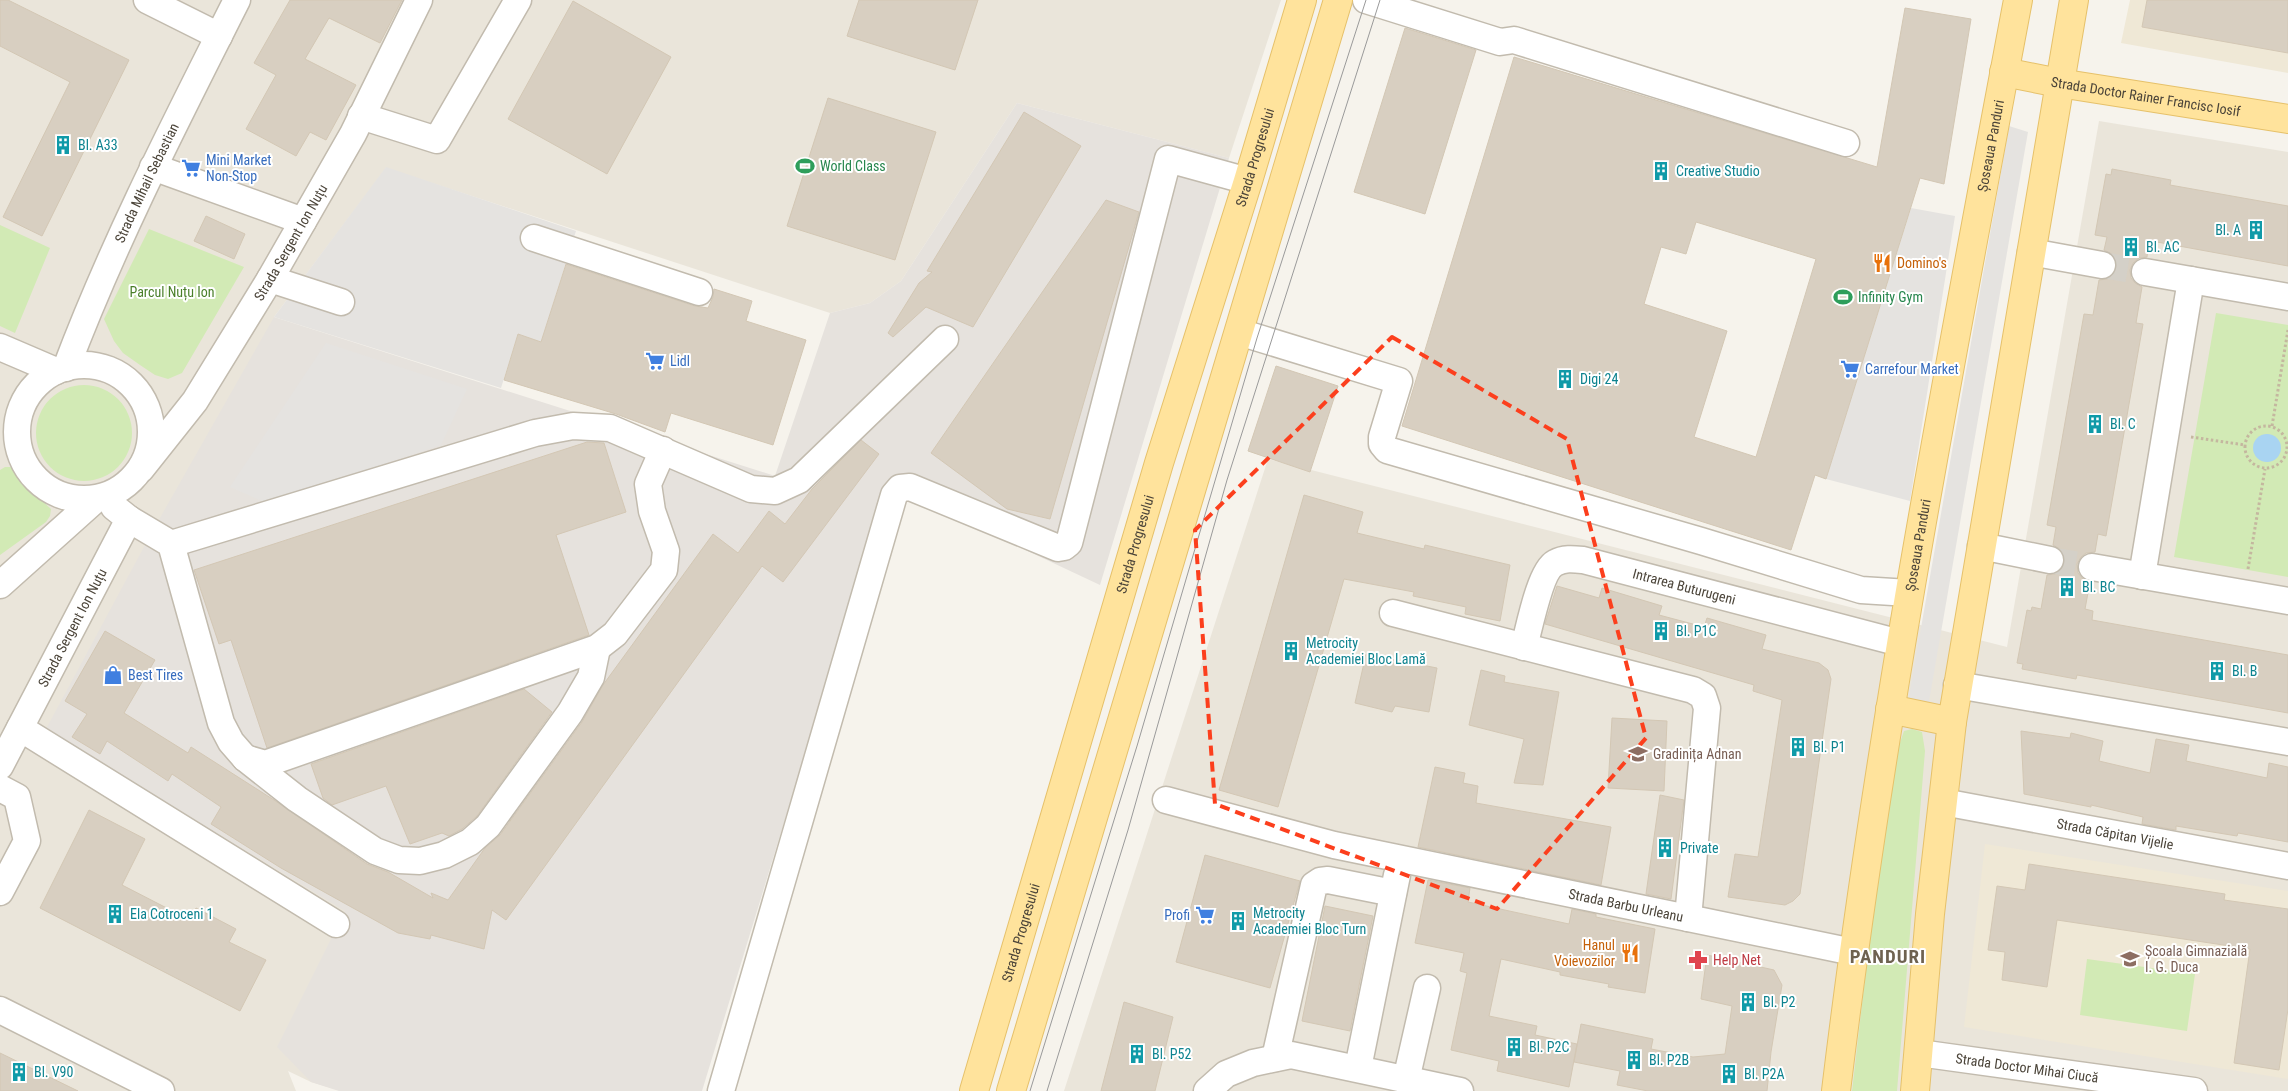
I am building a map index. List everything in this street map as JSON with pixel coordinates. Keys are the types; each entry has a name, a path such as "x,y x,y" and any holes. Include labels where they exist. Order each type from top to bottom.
{"main road":[{"name":"Strada Progresului","path":"974,1091 1159,463 1248,181 1302,0"},
{"path":"1011,1091 1338,0"},
{"name":"Șoseaua Panduri","path":"1836,1091 1853,952 1900,643 2018,0"},
{"path":"1915,1091 1943,802 1957,686 2074,0"},
{"name":"Strada Doctor Rainer Francisc Iosif","path":"2004,72 2059,83 2288,119"},
{"path":"1248,181 1280,192"},
{"path":"1890,709 1952,722"}],"street":[{"path":"147,0 219,36"},
{"name":"Strada Mihail Sebastian","path":"61,370 153,167 237,0"},
{"name":"Strada Sergent Ion Nuțu","path":"141,469 195,402 270,279 362,116 419,0"},
{"path":"362,116 437,140 518,0"},
{"path":"1366,0 1500,42 1514,40 1846,143"},
{"path":"721,1091 894,495 900,488 910,487 1058,548 1064,547 1069,542 1168,159 1248,181"},
{"path":"153,167 304,221"},
{"path":"534,238 699,292"},
{"path":"2032,252 2102,265"},
{"path":"2145,272 2288,297"},
{"path":"270,279 341,302"},
{"path":"2142,576 2191,280"},
{"path":"1238,332 1399,381 1382,437 1382,444 1387,450 1701,541 1861,590 1909,593"},
{"path":"171,544 535,434 573,426 610,428 751,489 775,491 799,480 945,338"},
{"path":"3,349 61,370"},
{"path":"3,349 21,370 25,384 17,440 23,461 36,479 53,492 67,497 74,499 99,498 129,519 171,544 221,723 231,742 245,758 297,799 375,851 399,860 420,861 444,855 470,842 488,826 570,713 591,677 597,648"},
{"path":"0,446 39,383 61,370 76,365 98,367 118,374 135,388 146,407 151,428 149,450 141,469 120,489 99,498 0,585"},
{"path":"245,758 265,764 597,648 615,634 664,570 666,551 652,511 648,484 663,450"},
{"name":"Strada Sergent Ion Nuțu","path":"0,766 129,519"},
{"path":"1981,546 2050,560"},
{"name":"Intrarea Buturugeni","path":"1524,647 1542,582 1554,563 1568,559 1583,560 1900,643"},
{"path":"2092,568 2288,601"},
{"path":"1393,613 1693,690 1703,696 1707,708 1688,918"},
{"path":"1957,686 2288,742"},
{"path":"20,728 336,924"},
{"path":"0,788 17,797 27,841 0,892"},
{"name":"Strada Barbu Urleanu","path":"1166,800 1334,845 1853,952"},
{"name":"Strada Căpitan Vijelie","path":"1943,802 2288,866"},
{"path":"1358,1068 1400,858"},
{"path":"1275,1058 1314,885 1320,881 1328,880 1393,893"},
{"path":"1406,1080 1426,988"},
{"path":"0,1010 161,1091"},
{"name":"Strada Doctor Mihai Ciucă","path":"1918,1052 2194,1091"},
{"path":"1208,1091 1226,1074 1254,1062 1291,1054 1460,1091"}],"path":[{"path":"2272,426 2288,330"},
{"path":"2272,426 2286,438 2288,452 2278,466 2265,468 2253,464 2248,459 2245,445 2247,438 2256,428 2272,426"},
{"path":"2166,433 2245,445"},
{"path":"2244,593 2265,468"}],"highlighted area":[{"path":"1392,337 1567,439 1646,738 1497,909 1215,804 1195,530"}],"shaded area":[{"path":"0,0 1281,0 1229,158 1017,103 901,281 870,303 830,313 386,168 274,317 345,911 341,1091 311,1082 288,1071 296,1091 0,1091"},
{"path":"2130,0 2288,0 2288,73 2121,43"},
{"path":"1017,103 1229,158 1100,585 887,485 702,1091 339,1091 311,1082 277,1047 345,911 46,729 152,532 274,317 775,476 830,313 870,303 901,281"},
{"path":"2099,121 2288,152 2288,1091 1064,1091 1268,459 2007,647"},
{"path":"2009,126 2028,132 1928,707 1908,702"},
{"path":"386,167 576,231 541,342 518,334 501,388 274,317"},
{"path":"1911,208 1955,216 1910,501 1826,479"},
{"path":"326,343 467,389 441,445 267,503 230,487"},
{"name":"Școala Gimnazială I. G. Duca","path":"1985,844 2288,891 2288,1079 1964,1027"}],"green space":[{"path":"0,225 50,248 15,333 0,326"},
{"name":"Parcul Nuțu Ion","path":"149,229 244,267 182,373 168,379 155,375 123,353 114,341 104,319"},
{"path":"2216,313 2288,325 2288,577 2174,557"},
{"path":"84,385 102,389 118,399 128,415 132,433 128,451 118,467 102,477 84,481 66,477 50,467 40,451 36,433 40,415 50,399 66,389"},
{"path":"5,467 12,467 25,485 51,509 50,516 46,522 0,555 0,470"},
{"path":"1912,729 1922,732 1925,751 1897,1091 1852,1091 1885,805 1897,751 1904,731"},
{"path":"2087,959 2195,974 2187,1031 2080,1015"}],"water":[{"path":"2267,434 2277,438 2281,448 2277,458 2267,462 2257,458 2253,448 2257,438"}],"building":[{"name":"Bl. A33","path":"0,0 8,0 129,60 42,236 3,217 70,82 0,46"},
{"path":"290,0 402,0 380,43 329,18 305,59 356,85 326,140 310,132 296,156 246,129 276,75 254,63"},
{"path":"859,0 978,0 955,70 847,36"},
{"path":"2147,0 2288,0 2288,53 2142,27"},
{"path":"573,1 671,57 607,174 508,119"},
{"path":"1905,8 1971,19 1944,184 1920,178 1826,479 1815,475 1791,550 1402,426 1514,57 1877,167","holes":["1696,222 1816,259 1756,457 1694,437 1727,331 1644,304 1661,247 1686,254"]},
{"path":"1405,28 1476,50 1425,214 1354,192"},
{"path":"828,98 936,132 895,260 787,226"},
{"path":"1024,112 1081,146 973,327 926,307 893,337 888,333 919,283 932,272 927,271"},
{"path":"2112,169 2171,180 2170,185 2288,206 2288,266 2157,242 2156,251 2148,250 2147,257 2139,258 2133,263 2130,270 2131,278 2142,287 2136,323 2143,324 2106,536 2098,534 2095,552 2086,553 2077,564 2078,573 2083,579 2090,582 2085,609 2093,611 2092,620 2288,655 2288,713 2077,675 2076,679 2022,669 2023,664 2017,663 2027,610 2031,611 2032,607 2041,609 2047,575 2055,574 2061,570 2065,562 2064,555 2060,549 2053,545 2056,527 2047,525 2084,314 2093,315 2099,280 2107,279 2113,275 2117,267 2116,260 2112,254 2104,250 2107,237 2095,235 2106,174 2111,175"},
{"path":"1106,200 1139,212 1050,519 1007,509 931,453"},
{"path":"206,216 245,234 234,259 194,241"},
{"name":"Lidl","path":"566,264 695,306 708,308 714,289 752,301 746,321 806,340 773,445 671,413 665,432 616,414 504,380 518,334 541,342"},
{"path":"1276,366 1338,386 1310,472 1248,451"},
{"path":"861,440 879,454 783,582 762,566 506,920 492,910 484,949 431,935 430,939 398,933 281,868 211,824 221,807 172,774 168,781 107,741 100,754 72,737 87,714 65,701 105,631 155,660 124,713 188,753 191,747 274,800 367,864 388,872 433,898 431,893 448,900 485,848 500,835 582,722 603,685 713,534 738,553 769,511 785,524 812,489"},
{"path":"587,442 604,443 626,512 556,535 589,635 267,748 231,640 219,644 194,570"},
{"name":"Metrocity Academiei Bloc Lamă","path":"1304,495 1363,512 1357,533 1424,549 1425,545 1510,565 1500,621 1465,614 1466,607 1413,596 1414,592 1344,579 1278,807 1219,790"},
{"path":"1557,586 1599,598 1602,588 1662,606 1659,615 1704,627 1707,618 1766,635 1762,649 1819,663 1828,670 1831,679 1800,894 1793,901 1785,905 1728,897 1735,854 1758,857 1782,700 1753,691 1754,685 1545,624"},
{"path":"1366,654 1437,668 1429,712 1395,706 1392,712 1355,703"},
{"path":"1481,670 1505,676 1504,682 1559,692 1543,785 1514,783 1524,739 1469,725"},
{"path":"524,689 552,712 477,816 462,829 449,836 442,833 410,844 386,786 332,805 323,798 311,764"},
{"name":"Gradinița Adnan","path":"1612,718 1667,721 1664,791 1608,788"},
{"path":"2021,731 2070,738 2071,733 2103,741 2099,761 2150,773 2156,739 2189,745 2186,761 2267,778 2269,763 2288,767 2288,842 2238,833 2237,836 2176,826 2176,830 2142,824 2143,817 2091,805 2091,807 2024,794"},
{"path":"1435,767 1465,773 1463,783 1478,786 1476,803 1611,827 1601,885 1418,847"},
{"name":"Private","path":"1660,795 1684,800 1671,899 1646,894"},
{"name":"Ela Cotroceni 1","path":"89,810 145,839 122,885 190,920 196,908 236,929 229,942 266,960 240,1011 40,908"},
{"name":"Metrocity Academiei Bloc Turn","path":"1205,855 1300,881 1270,988 1176,962"},
{"path":"2029,864 2225,894 2224,900 2288,909 2288,1009 2279,1070 2234,1063 2250,949 2057,920 2047,987 2002,980 2005,952 1988,950 1997,886 2025,890"},
{"path":"1428,880 1470,888 1468,902 1569,924 1572,909 1596,914 1596,917 1655,929 1645,993 1608,987 1609,984 1560,975 1560,972 1501,959 1489,1016 1537,1026 1535,1035 1577,1044 1569,1087 1497,1071 1499,1061 1451,1050 1467,973 1460,971 1464,953 1415,943"},
{"path":"1325,906 1373,916 1350,1031 1302,1021"},
{"path":"1707,955 1774,970 1782,985 1771,1052 1767,1091 1648,1091 1617,1085 1620,1071 1574,1062 1581,1024 1653,1039 1651,1049 1693,1057 1725,1054 1732,1006 1701,999"},
{"name":"Bl. P52","path":"1124,1002 1173,1017 1155,1091 1101,1091"},
{"name":"Bl. V90","path":"0,1053 78,1091 0,1091"}],"tunnel":[{"path":"2102,265 2145,272"},
{"path":"2050,560 2092,567"}],"tram line":[{"path":"1030,1091 1137,746 1257,338 1366,0"},
{"path":"1047,1091 1128,830 1227,480 1380,0"}],"place":[{"name":"Bl. A33","path":"63,145"},
{"name":"World Class","path":"805,166"},
{"name":"Mini Market Non-Stop","path":"191,168"},
{"name":"Creative Studio","path":"1661,171"},
{"name":"Bl. A","path":"2256,230"},
{"name":"Bl. AC","path":"2131,247"},
{"name":"Domino's","path":"1882,263"},
{"name":"Infinity Gym","path":"1843,297"},
{"name":"Lidl","path":"655,361"},
{"name":"Carrefour Market","path":"1850,369"},
{"name":"Digi 24","path":"1565,379"},
{"name":"Bl. C","path":"2095,424"},
{"name":"Bl. BC","path":"2067,587"},
{"name":"Bl. P1C","path":"1661,631"},
{"name":"Metrocity Academiei Bloc Lamă","path":"1291,651"},
{"name":"Bl. B","path":"2217,671"},
{"name":"Best Tires","path":"113,675"},
{"name":"Bl. P1","path":"1798,747"},
{"name":"Gradinița Adnan","path":"1638,754"},
{"name":"Private","path":"1665,848"},
{"name":"Ela Cotroceni 1","path":"115,914"},
{"name":"Profi","path":"1205,915"},
{"name":"Metrocity Academiei Bloc Turn","path":"1238,921"},
{"name":"Hanul Voievozilor","path":"1630,953"},
{"name":"Școala Gimnazială I. G. Duca","path":"2130,959"},
{"name":"Help Net","path":"1698,960"},
{"name":"Bl. P2","path":"1748,1002"},
{"name":"Bl. P2C","path":"1514,1047"},
{"name":"Bl. P52","path":"1137,1054"},
{"name":"Bl. P2B","path":"1634,1060"},
{"name":"Bl. V90","path":"19,1072"},
{"name":"Bl. P2A","path":"1729,1074"}],"district":[{"name":"PANDURI","path":"1888,956"}]}
